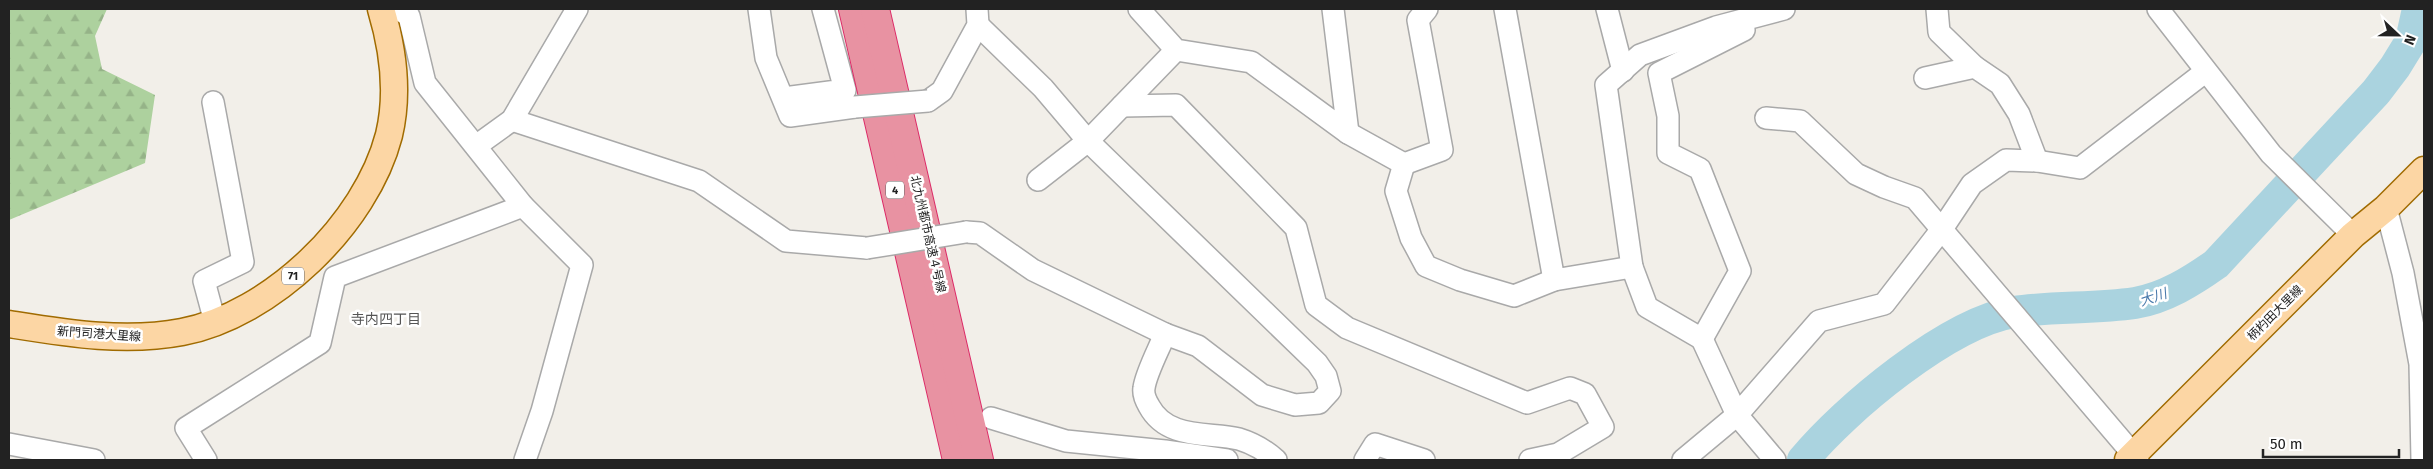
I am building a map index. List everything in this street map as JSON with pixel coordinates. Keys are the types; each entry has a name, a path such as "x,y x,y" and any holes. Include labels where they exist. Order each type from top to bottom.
{"highway":[{"name":"北九州都市高速４号線","path":"853,9 948,370 980,460"},
{"name":"北九州都市高速４号線","path":"875,9 948,370 957,460"}],"main road":[{"name":"新門司港大里線","path":"9,324 72,334 148,337 183,332 231,318 274,291 310,262 344,223 370,182 389,136 395,96 390,40 381,9"},
{"name":"柄杓田大里線","path":"2133,459 2353,235 2386,208 2424,170"}],"street":[{"path":"398,9 409,16 425,83 523,206 582,265 542,411 524,460"},
{"path":"476,146 512,120 577,9"},
{"path":"512,120 699,181 786,241 867,248 966,232 980,233 1033,270 1165,334 1198,346 1262,395 1295,405 1318,403 1330,391 1326,376 1317,363 1088,141 1044,88 978,17 942,91 928,101 855,107 790,116 766,58 759,9"},
{"path":"784,98 845,90 823,9"},
{"path":"1139,9 1176,50 1251,62 1348,132 1404,164 1442,150 1418,20 1427,9"},
{"path":"1333,9 1348,132"},
{"path":"1505,9 1554,280"},
{"path":"1607,9 1623,70"},
{"path":"1770,458 1738,415 1702,339 1647,307 1632,267 1606,85 1640,55 1716,27 1783,9"},
{"path":"1702,339 1740,271 1700,169 1668,153 1668,116 1659,73 1783,9"},
{"path":"1938,9 1939,32 1975,67 2000,84 2019,114 2037,161"},
{"path":"2158,9 2205,72 2271,154 2353,235"},
{"path":"1038,180 1088,141 1176,50"},
{"path":"1925,78 1975,67"},
{"path":"1683,460 1738,415 1819,321 1884,304 1942,229 1972,184 1985,174 2006,160 2037,161 2080,168 2205,72"},
{"path":"213,102 243,262 204,281 215,322"},
{"path":"1122,106 1176,105 1296,228 1316,305 1347,328 1527,403 1570,388 1585,394 1603,427 1558,454 1530,460"},
{"path":"1766,118 1800,121 1856,174 1884,188 1915,198 2133,459"},
{"path":"1404,164 1396,191 1410,238 1426,266 1460,280 1514,296 1554,280 1632,267"},
{"path":"206,460 186,428 320,343 335,277 523,206"},
{"path":"2386,208 2402,273 2422,375 2422,460"},
{"path":"1165,334 1144,388 1146,400 1153,413 1170,426 1193,434 1240,439 1267,452 1276,460"},
{"path":"990,418 1069,451 1165,451 1227,460"},
{"path":"9,444 94,460"},
{"path":"1365,460 1375,444 1424,460"}],"green space":[{"path":"9,9 107,9 95,36 102,69 155,95 145,163 9,220"}],"waterway":[{"name":"大川","path":"1803,460 1844,417 1900,371 1929,350 1988,319 2014,312 2120,305 2146,301 2178,288 2216,264 2376,92 2395,67 2411,41 2418,9"}],"district":[{"name":"寺内四丁目","path":"386,319"}]}
